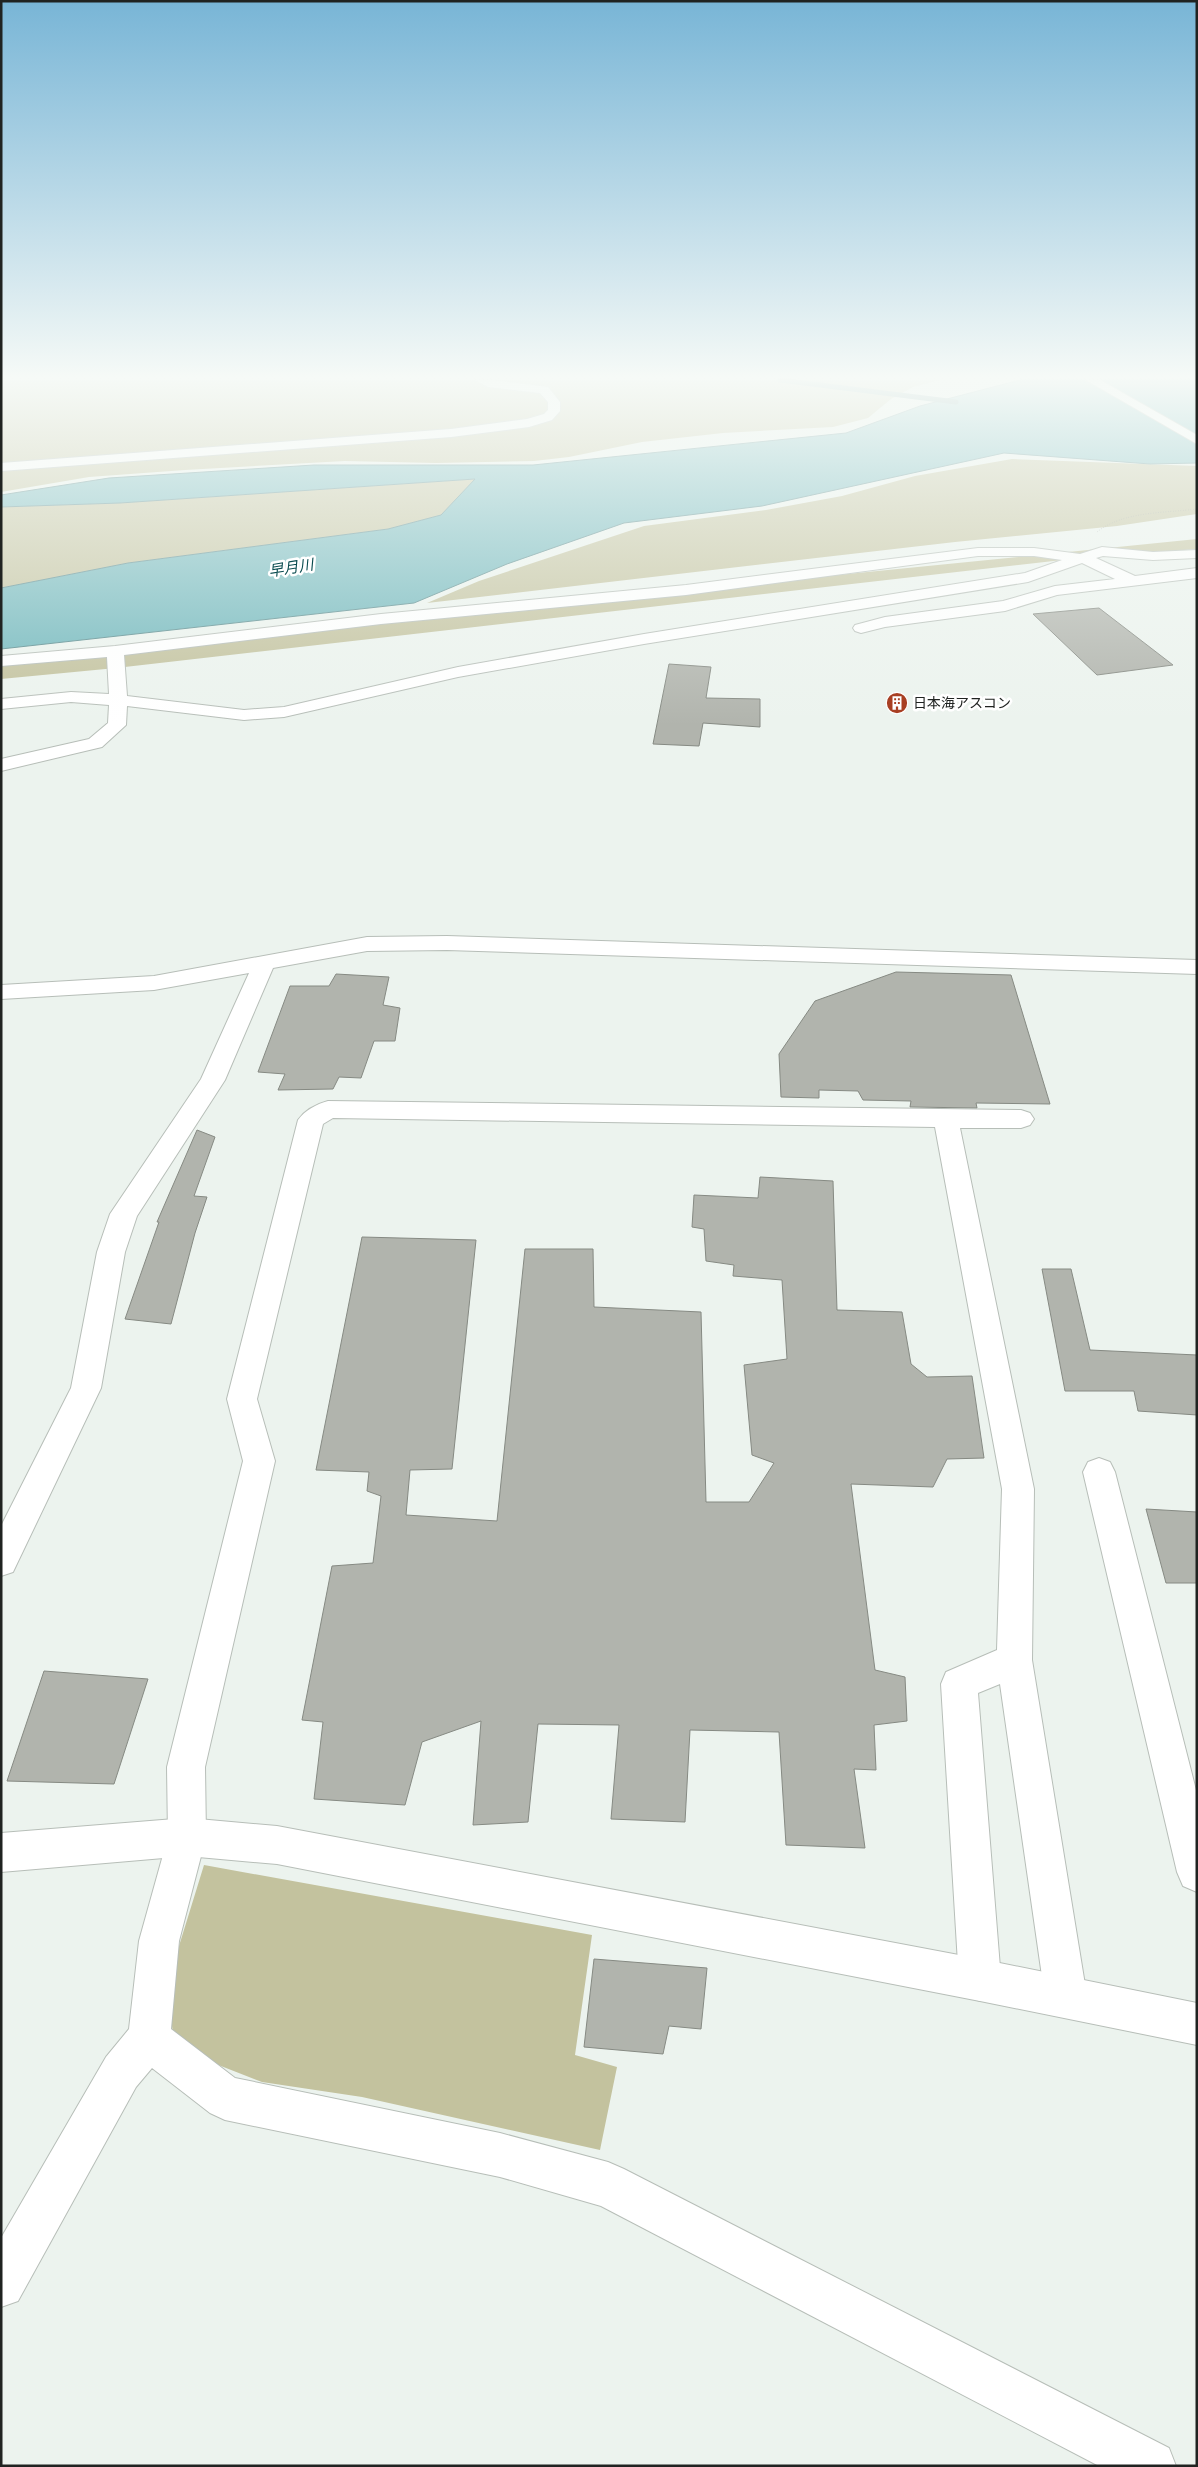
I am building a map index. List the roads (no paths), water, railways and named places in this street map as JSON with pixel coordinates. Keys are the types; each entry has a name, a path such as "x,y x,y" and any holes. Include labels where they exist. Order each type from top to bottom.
{"street":[{"path":"1,704 71,697 118,700 244,715 284,712 458,672 624,642 1028,577 1102,551 1153,556 1197,554"},
{"path":"1,661 114,651 381,620 686,590 978,552 1034,552 1080,558 1094,562 1130,580"},
{"path":"861,628 885,622 1004,606 1056,591 1130,580 1197,573"},
{"path":"1,765 94,743 117,726 118,700 114,651"},
{"path":"1,992 72,989 154,982 367,944 447,943 1197,967"},
{"path":"1,1561 86,1388 111,1252 124,1214 213,1080 264,963"},
{"path":"1,2284 121,2072 149,2038 159,1941 187,1837 186,1767 259,1461 242,1400 310,1120 328,1109 946,1120 1021,1118"},
{"path":"946,1120 1018,1489 1014,1660 1066,1997"},
{"path":"1099,1472 1197,1872"},
{"path":"980,1980 960,1684 1014,1660"},
{"path":"1,1853 187,1837 277,1845 980,1980 1197,2024"},
{"path":"149,2038 225,2098 500,2155 608,2185 1151,2466"}],"water":[{"path":"1,495 236,495 120,503 1,507"},
{"name":"早月川","path":"460,495 812,495 762,506 624,523 507,564 414,603 1,649 1,588 128,563 388,529 441,515"}],"place":[{"name":"日本海アスコン","path":"897,703"}]}
